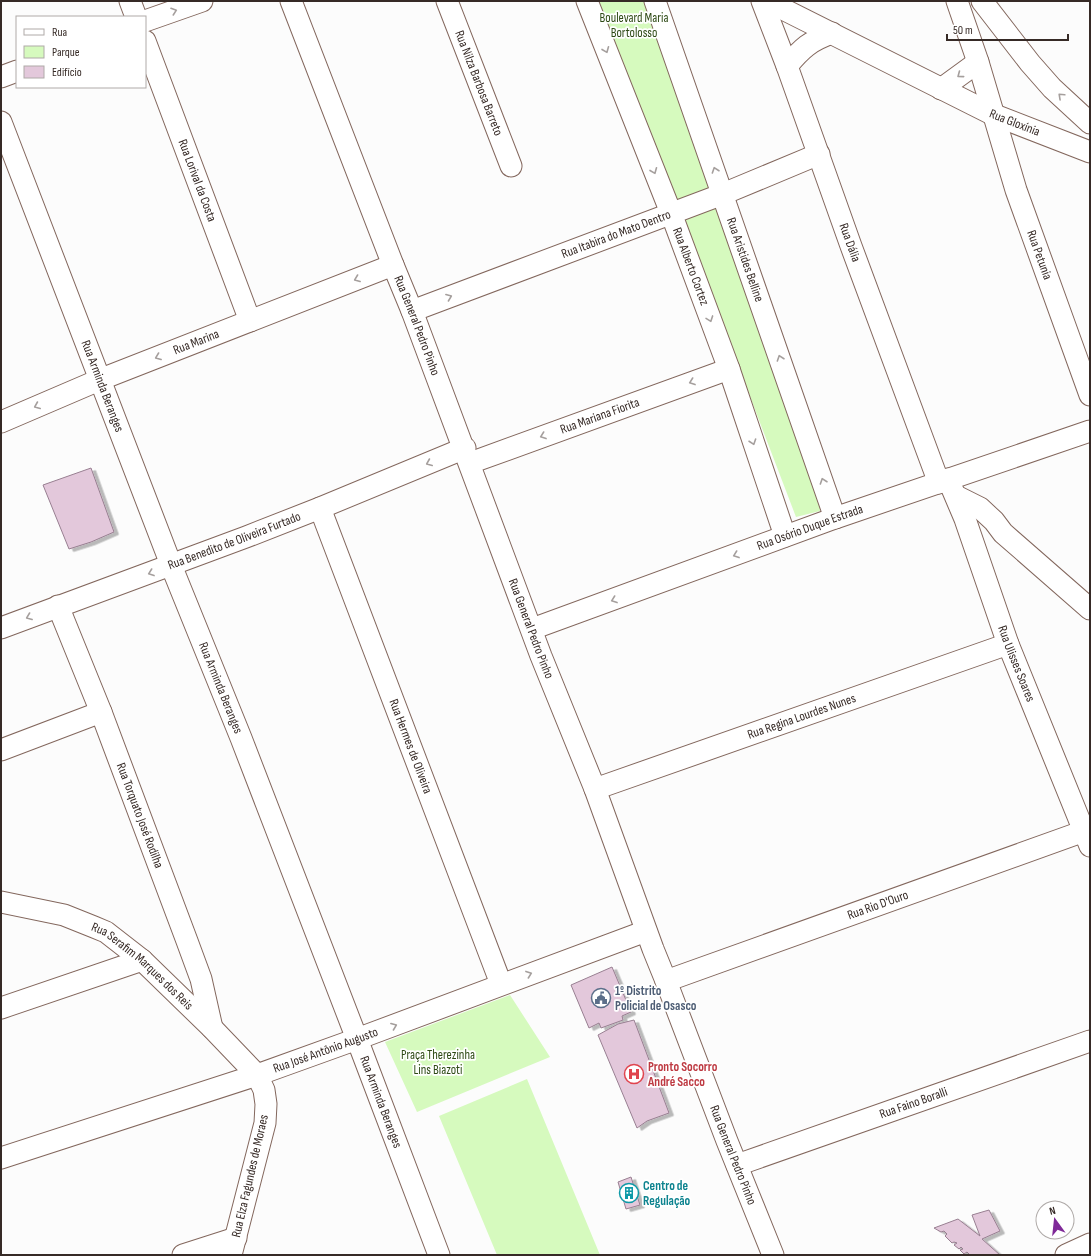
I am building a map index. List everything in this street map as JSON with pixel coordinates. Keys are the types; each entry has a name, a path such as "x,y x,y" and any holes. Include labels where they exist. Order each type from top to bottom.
{"street":[{"path":"130,1 136,16"},
{"path":"146,21 202,1"},
{"name":"Rua General Pedro Pinho","path":"291,1 412,311 532,629 595,789 646,931 712,1104 773,1255"},
{"name":"Rua Nilza Barbosa Barreto","path":"447,1 511,166"},
{"name":"Rua Alberto Cortez","path":"587,1 671,213 729,369 785,536"},
{"name":"Rua Aristides Belline","path":"655,1 835,518"},
{"name":"Rua Dália","path":"762,1 787,66 854,254 948,486"},
{"name":"Rua Gloxínia","path":"767,1 992,114 1090,152"},
{"name":"Rua Petunia","path":"957,1 978,62 992,114 1016,190 1090,395"},
{"path":"982,1 1030,64 1052,88 1090,123"},
{"path":"787,66 798,52 808,44 832,33"},
{"name":"Rua Lorival da Costa","path":"146,44 250,321"},
{"path":"942,89 978,62"},
{"path":"1,77 16,71"},
{"name":"Rua Arminda Beranges","path":"1,122 172,566 241,738 358,1040 439,1255"},
{"name":"Rua Itabira do Mato Dentro","path":"412,311 723,194 819,154"},
{"name":"Rua Marina","path":"1,422 100,380 393,265"},
{"name":"Rua Mariana Fiorita","path":"467,456 729,369"},
{"name":"Rua Osório Duque Estrada","path":"532,629 835,518 948,486 1090,432"},
{"name":"Rua Benedito de Oliveira Furtado","path":"1,628 58,606 172,566 320,508 467,456"},
{"path":"948,486 980,508 994,521 1003,534 1090,609"},
{"name":"Rua Ulisses Soares","path":"948,486 965,519 1008,644 1088,836"},
{"name":"Rua Hermes de Oliveira","path":"320,508 502,984"},
{"path":"965,519 1003,534"},
{"name":"Rua Torquato José Rodilha","path":"58,606 101,712 201,979 212,1028"},
{"name":"Rua Regina Lourdes Nunes","path":"595,789 1008,644"},
{"path":"1,750 101,712"},
{"name":"Rua Rio D'Ouro","path":"666,981 1088,836"},
{"name":"Rua Serafim Marques dos Reis","path":"1,902 64,916 106,932 142,960 212,1028 257,1075"},
{"name":"Rua José Antônio Augusto","path":"1,1158 257,1075 358,1040 502,984 646,931"},
{"path":"1,1008 142,960"},
{"name":"Rua Faino Boralli","path":"737,1165 1090,1041"},
{"name":"Rua Elza Fagundes de Moraes","path":"234,1246 265,1123 266,1104 264,1090 257,1075"},
{"path":"1066,1255 1090,1244"},
{"path":"183,1255 234,1246"}],"green space":[{"name":"Boulevard Maria Bortolosso","path":"599,1 649,1 824,493 820,511 796,517"},
{"name":"Praça Therezinha Lins Biazoti","path":"510,995 550,1057 417,1112 385,1042"},
{"path":"527,1079 600,1255 497,1255 439,1116"}],"building":[{"path":"91,468 114,532 91,542 69,549 43,485"},
{"name":"1º Distrito Policial de Osasco","path":"612,967 631,1012 622,1016 623,1020 601,1028 599,1023 589,1028 571,985"},
{"name":"Pronto Socorro André Sacco","path":"634,1020 669,1113 647,1121 637,1128 598,1035 618,1024"},
{"name":"Centro de Regulação","path":"631,1177 640,1205 626,1209 618,1182"},
{"path":"989,1210 1000,1231 982,1239 1000,1255 968,1255 969,1254 967,1252 964,1254 960,1250 963,1249 961,1247 959,1249 954,1245 957,1243 952,1243 945,1236 947,1234 944,1231 941,1232 934,1228 958,1219 980,1236 972,1215"}],"place":[{"name":"1º Distrito Policial de Osasco","path":"601,998"},
{"name":"Pronto Socorro André Sacco","path":"634,1074"},
{"name":"Centro de Regulação","path":"629,1193"}]}
